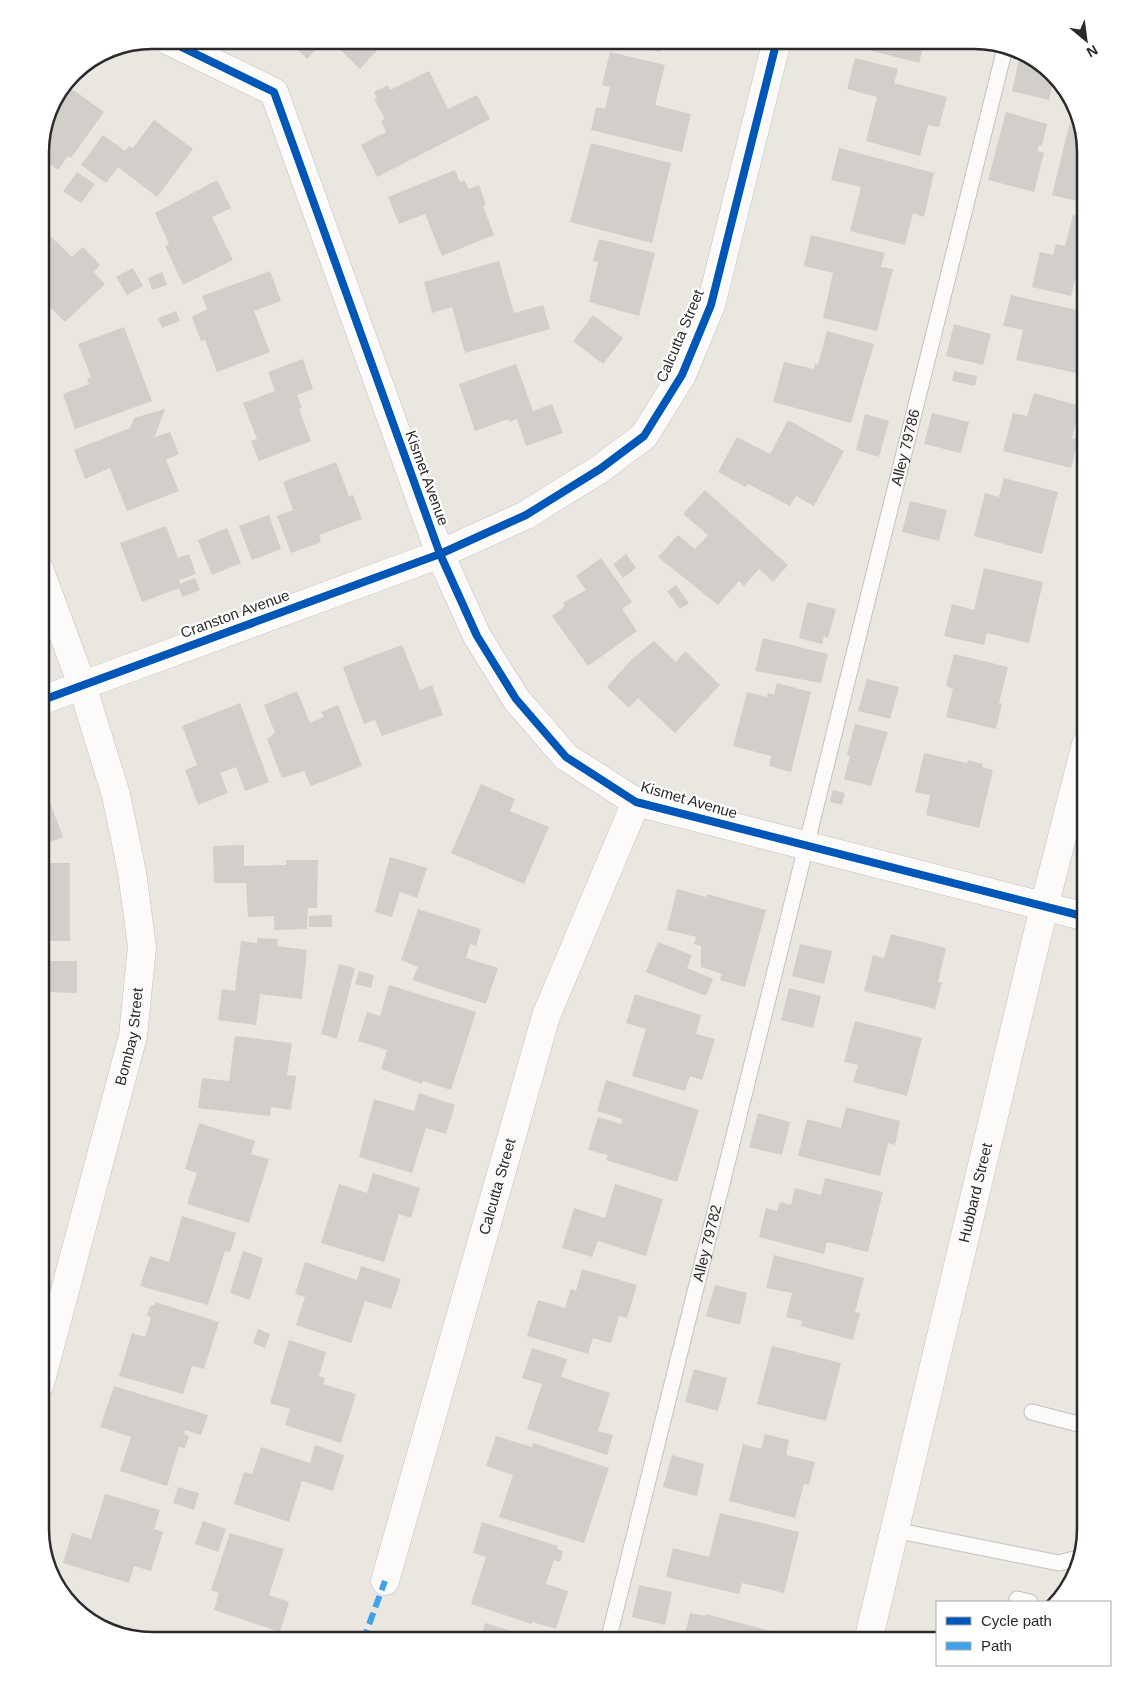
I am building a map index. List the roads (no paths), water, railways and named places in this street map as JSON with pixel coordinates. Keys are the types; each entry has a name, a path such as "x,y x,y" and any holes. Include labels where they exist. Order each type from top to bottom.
{"street":[{"name":"Kismet Avenue","path":"186,49 274,92 440,554 477,636 516,699 566,756 636,802 1077,915"},
{"name":"Calcutta Street","path":"440,554 526,515 600,469 644,436 682,375 711,305 775,49"},
{"name":"Cranston Avenue","path":"49,698 440,554"},
{"name":"Bombay Street","path":"49,595 82,685 116,795 132,872 142,947 133,1036 49,1350"},
{"name":"Hubbard Street","path":"870,1632 1044,907 1077,779"},
{"name":"Calcutta Street","path":"385,1582 546,1016 636,802"}],"lane":[{"name":"Alley 79786","path":"805,846 1004,53"},
{"name":"Alley 79782","path":"610,1632 805,846"},
{"path":"1032,1412 1077,1424"},
{"path":"894,1530 1058,1563 1073,1559"}]}
